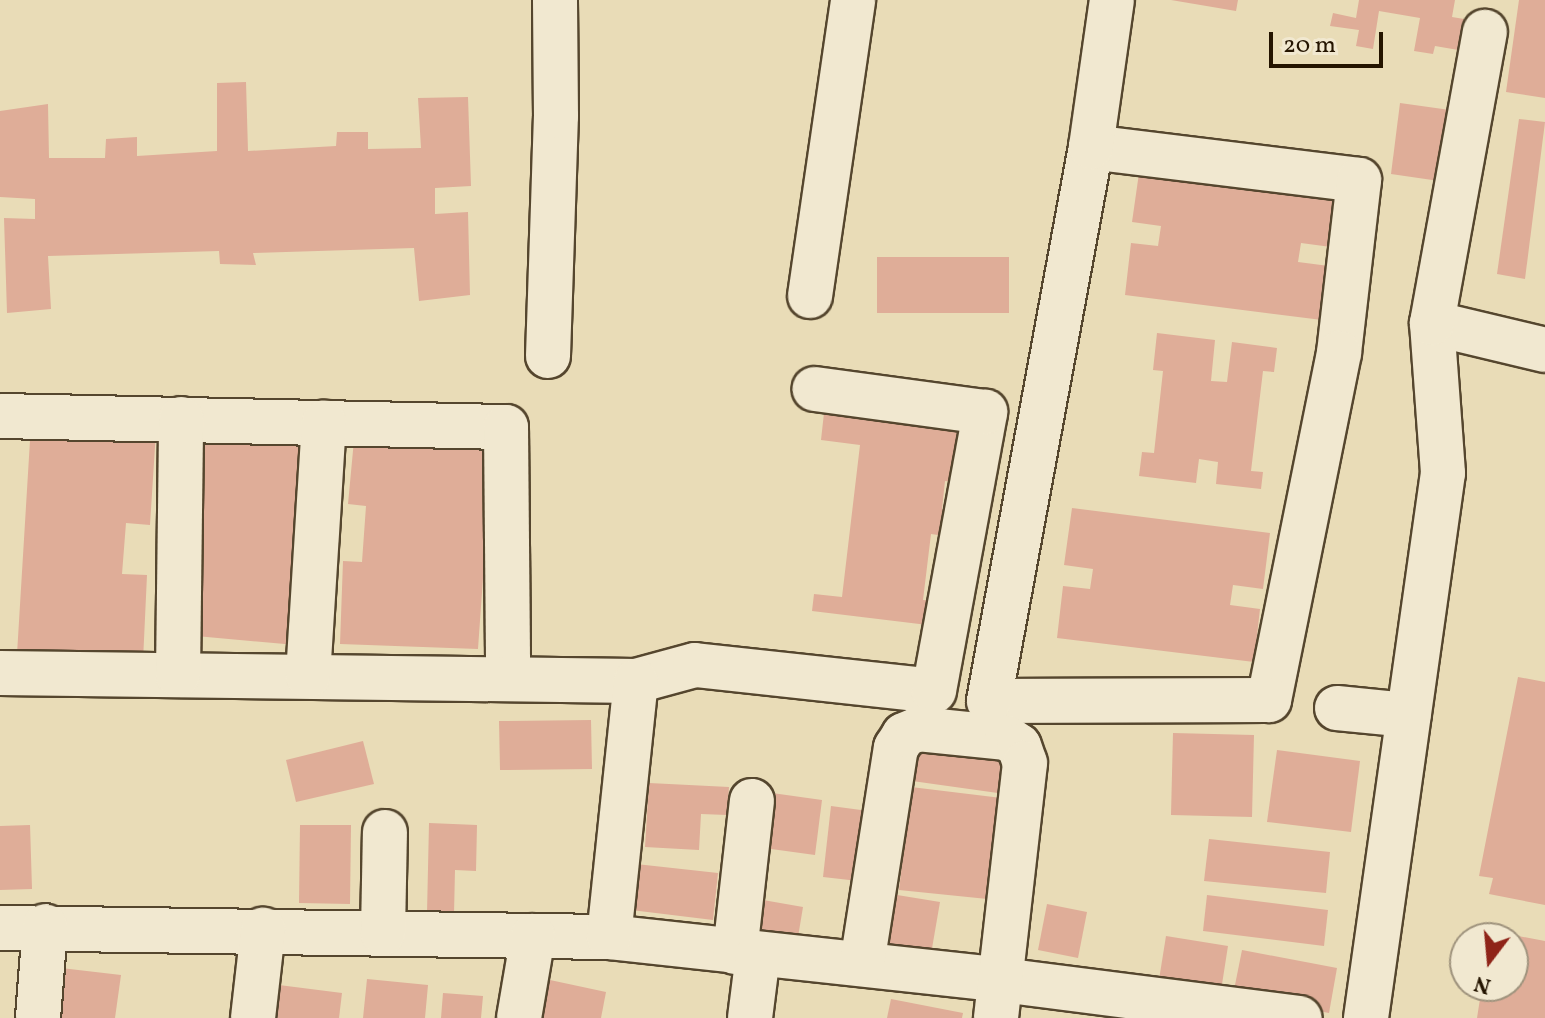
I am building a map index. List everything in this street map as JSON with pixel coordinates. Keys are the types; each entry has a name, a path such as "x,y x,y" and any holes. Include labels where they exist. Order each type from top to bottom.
{"street":[{"path":"548,356 556,116 555,0"},
{"path":"810,296 853,0"},
{"path":"1091,147 1359,180 1339,353 1269,700 989,701 1091,147 1112,0"},
{"path":"1366,1018 1443,473 1432,323 1485,32"},
{"path":"1432,323 1545,350"},
{"path":"0,673 636,681 695,665 934,691 985,412 815,389"},
{"path":"0,416 506,427 508,678"},
{"path":"178,675 181,419"},
{"path":"308,676 324,423"},
{"path":"609,937 636,681"},
{"path":"1337,708 1409,715"},
{"path":"862,964 896,748 904,735 918,729 1007,738 1019,746 1025,763 999,999"},
{"path":"750,1018 747,954 752,801"},
{"path":"383,933 385,832"},
{"path":"38,1018 45,926"},
{"path":"0,928 45,926 609,937 862,964 999,999 1300,1018"},
{"path":"253,1018 263,930"},
{"path":"519,1018 533,936"}],"building":[{"path":"1171,0 1238,0 1236,11"},
{"path":"1359,0 1455,0 1452,17 1476,21 1470,52 1435,46 1433,54 1414,51 1420,18 1379,11 1373,49 1356,46 1359,30 1330,26 1333,13 1356,18"},
{"path":"1519,0 1545,0 1545,98 1506,92"},
{"path":"246,82 248,151 336,146 337,132 368,132 368,149 421,148 418,98 468,97 471,186 435,188 435,214 468,212 470,295 419,301 414,248 253,253 256,265 220,264 219,251 48,256 51,309 7,313 4,218 35,219 35,199 0,197 0,111 48,104 49,158 105,158 106,139 137,137 137,156 217,151 217,83"},
{"path":"1400,103 1457,111 1446,182 1391,174"},
{"path":"1519,119 1545,122 1525,279 1497,274"},
{"path":"1140,166 1338,190 1331,247 1301,243 1298,262 1329,266 1322,320 1125,295 1131,243 1158,246 1161,226 1132,222"},
{"path":"877,257 1009,257 1009,313 877,313"},
{"path":"1157,333 1215,340 1211,381 1227,382 1232,342 1277,348 1274,372 1263,371 1251,471 1263,472 1261,489 1216,484 1218,462 1199,459 1196,483 1139,476 1142,452 1154,453 1163,371 1153,370"},
{"path":"825,404 960,420 953,482 945,481 942,509 948,510 945,536 931,534 923,600 939,601 936,626 812,611 814,594 842,597 860,445 821,440"},
{"path":"204,422 314,432 296,645 185,635"},
{"path":"31,424 156,431 150,525 126,523 122,574 147,575 143,661 17,654"},
{"path":"493,437 478,649 340,644 343,561 362,562 366,506 348,504 354,440"},
{"path":"1072,508 1270,533 1263,589 1233,585 1230,605 1260,609 1254,662 1057,638 1063,586 1090,589 1093,569 1064,565"},
{"path":"1518,677 1545,682 1545,905 1489,894 1493,878 1479,876"},
{"path":"591,720 592,769 500,770 499,721"},
{"path":"1173,733 1254,735 1252,817 1171,815"},
{"path":"912,734 1012,748 1005,794 905,780"},
{"path":"363,741 374,784 296,802 286,760"},
{"path":"1277,750 1360,761 1351,832 1267,822"},
{"path":"649,783 729,787 727,815 701,814 699,850 645,847"},
{"path":"911,787 1018,800 1007,901 899,890"},
{"path":"772,793 822,800 815,855 764,848"},
{"path":"831,806 876,812 867,882 823,877"},
{"path":"429,823 477,825 476,871 455,870 454,914 427,913"},
{"path":"30,825 32,889 0,890 0,826"},
{"path":"300,825 351,825 350,904 299,903"},
{"path":"1209,839 1330,852 1326,893 1204,881"},
{"path":"636,864 718,873 713,920 631,910"},
{"path":"891,894 940,902 930,960 881,951"},
{"path":"1207,895 1328,910 1324,946 1203,931"},
{"path":"763,900 803,907 797,943 757,936"},
{"path":"1047,904 1087,912 1078,958 1038,950"},
{"path":"1166,936 1228,946 1220,997 1158,986"},
{"path":"1529,938 1545,941 1545,1018 1477,1018 1480,1002 1529,1002"},
{"path":"1242,950 1337,968 1329,1013 1233,995"},
{"path":"61,968 121,975 115,1018 55,1018"},
{"path":"536,977 606,992 601,1018 528,1018"},
{"path":"367,979 428,985 425,1018 363,1018"},
{"path":"271,984 342,993 339,1018 267,1018"},
{"path":"443,993 483,996 481,1018 441,1018"},
{"path":"891,999 963,1013 962,1018 887,1018"}]}
